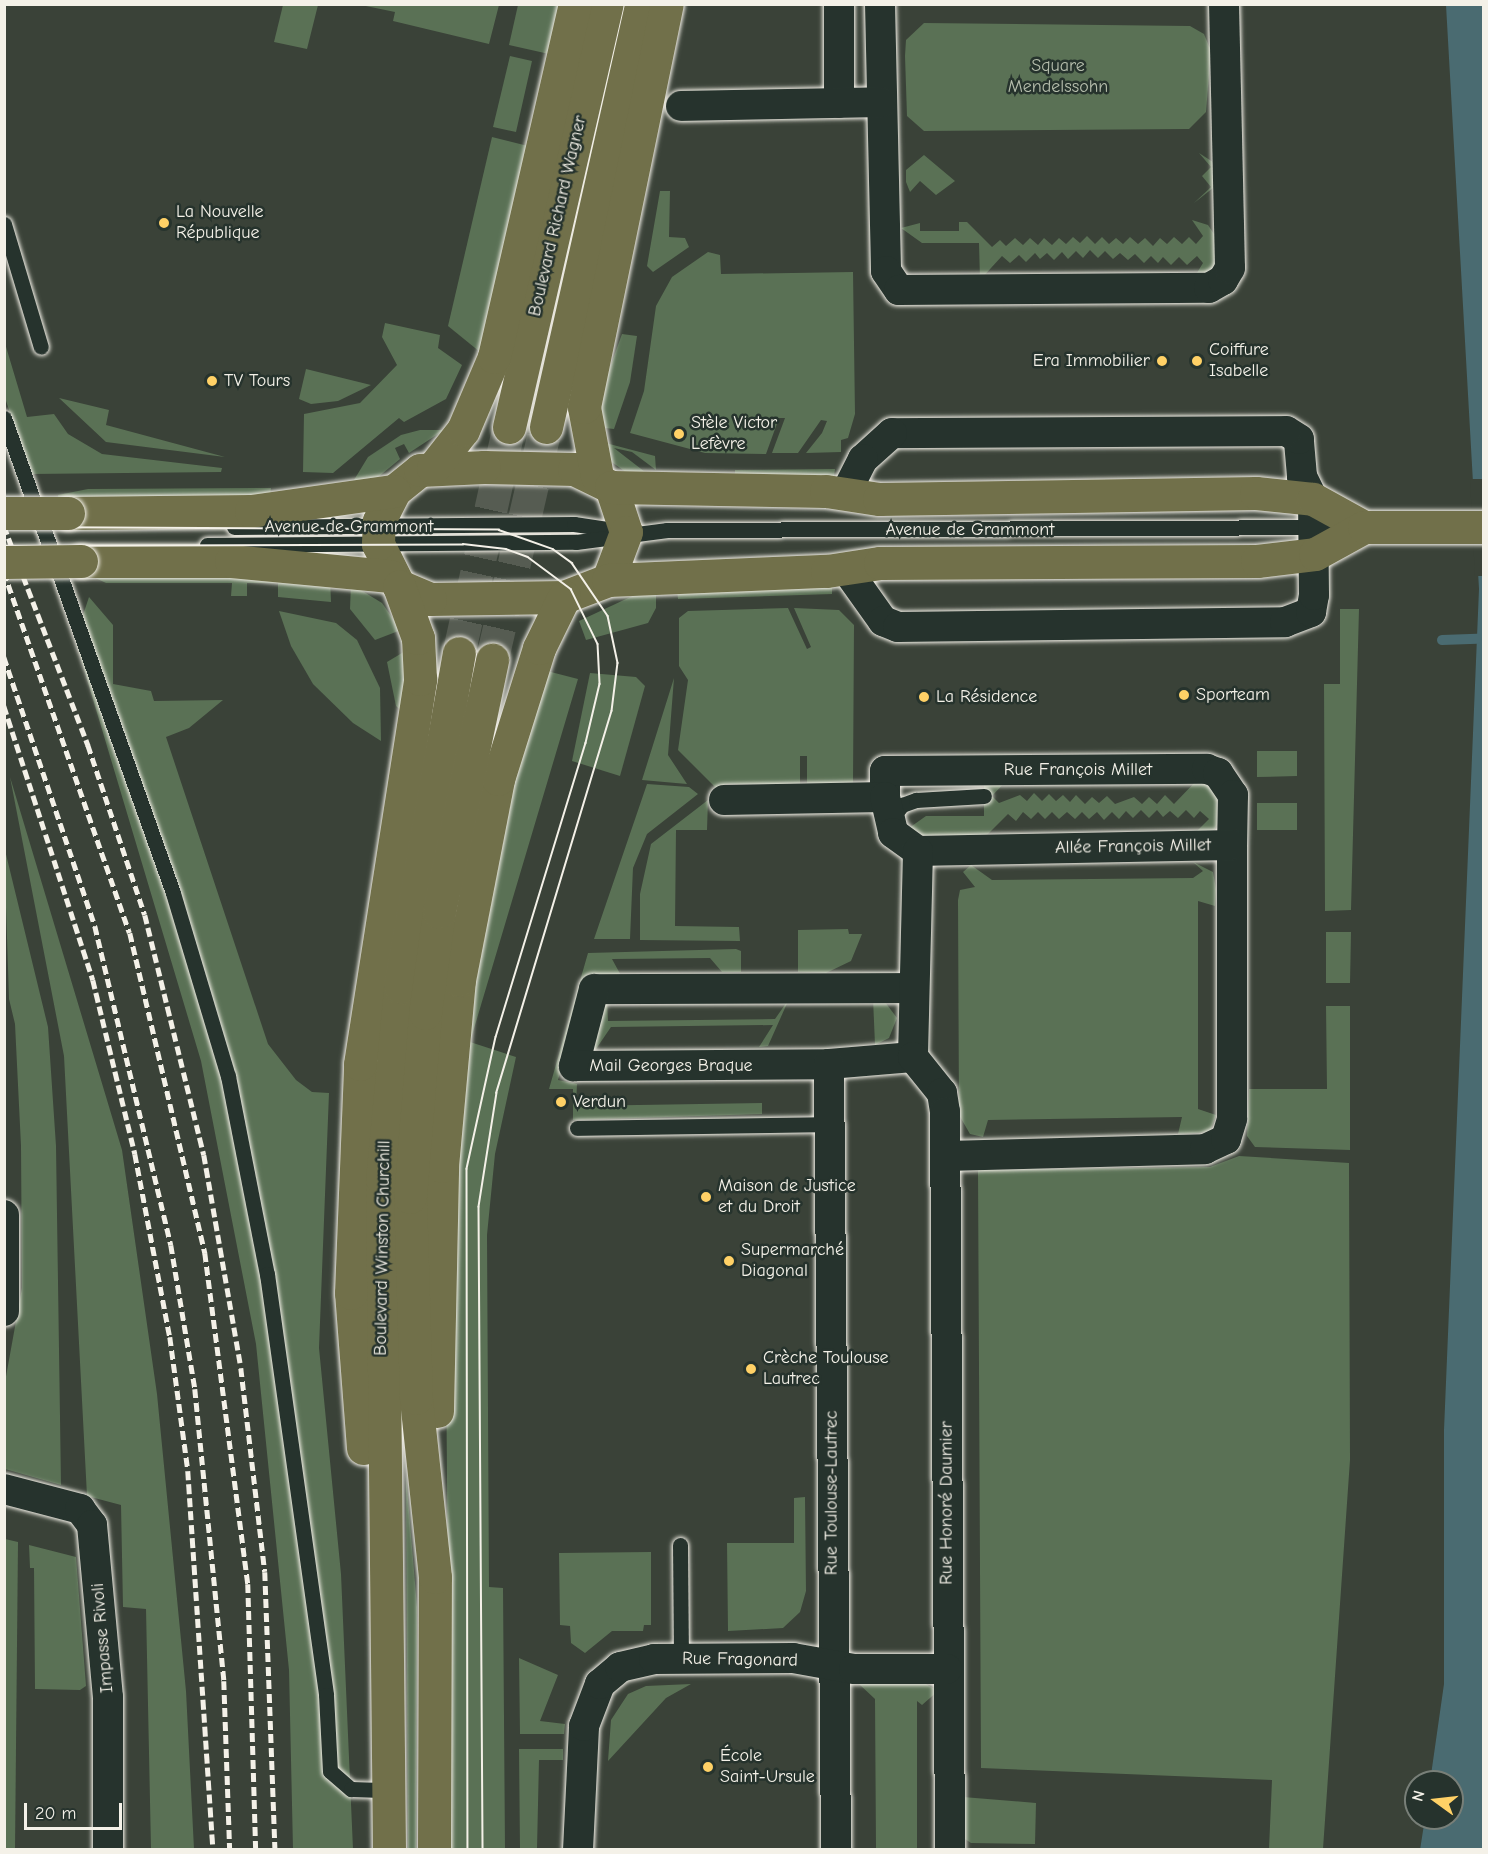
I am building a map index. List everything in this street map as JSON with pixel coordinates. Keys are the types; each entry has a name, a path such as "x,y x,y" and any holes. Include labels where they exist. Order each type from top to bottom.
{"main road":[{"path":"386,1603 365,1465 351,1293 365,1016 420,679 418,638 378,536 393,491 411,475 433,468 463,430 494,357 575,4"},
{"name":"Boulevard Richard Wagner","path":"509,427 607,4"},
{"name":"Boulevard Richard Wagner","path":"546,427 641,4"},
{"path":"608,580 626,532 604,482 584,407 643,109 668,4"},
{"name":"Avenue de Grammont","path":"433,468 564,468 604,482 846,492 879,499 1256,493 1314,527 1484,527"},
{"name":"Avenue de Grammont","path":"4,513 70,519 243,512 393,491"},
{"name":"Avenue de Grammont","path":"4,562 79,553 231,561 394,581 430,599 564,597 608,580 846,569 880,563 1257,561 1314,527 1364,527"},
{"path":"435,1577 442,1166 459,980 498,779 539,648 564,597"},
{"name":"Boulevard Winston Churchill","path":"389,1850 379,1262 387,1100 414,893 459,653"},
{"name":"Boulevard Winston Churchill","path":"434,1850 435,1577 410,1293 414,1121 439,912 492,660"}],"street":[{"path":"839,4 839,102"},
{"path":"880,4 886,271 893,287 1209,288 1223,280 1230,268 1224,4"},
{"path":"681,106 881,102"},
{"path":"846,492 875,444 892,433 1286,431 1299,439 1302,476 1314,527 1311,612 1285,622 898,627 883,621 846,569"},
{"name":"Rue François Millet","path":"887,809 885,771 1207,770 1218,773 1233,795 1232,845"},
{"path":"724,800 887,809 898,838 918,850 912,988 913,1057 942,1093 946,1156"},
{"name":"Allée François Millet","path":"918,850 1232,845 1232,1119 1226,1139 1205,1149 946,1156"},
{"name":"Mail Georges Braque","path":"912,988 594,989 574,1066 829,1064 913,1057"},
{"name":"Rue Toulouse-Lautrec","path":"829,1064 836,1850"},
{"name":"Rue Honoré Daumier","path":"946,1156 947,1669 950,1850"},
{"path":"4,1215 4,1311"},
{"name":"Impasse Rivoli","path":"4,1489 80,1509 92,1525 108,1697 108,1850"},
{"name":"Rue Fragonard","path":"578,1850 584,1726 593,1695 607,1676 636,1662 681,1659 793,1658 834,1666 947,1669"}],"lane":[{"path":"643,109 681,106"},
{"path":"4,224 41,347"},
{"path":"4,418 173,893 228,1076 267,1274 325,1684 330,1772 351,1789 389,1790"},
{"name":"Avenue de Grammont","path":"70,519 378,536"},
{"name":"Avenue de Grammont","path":"79,553 574,524 626,532 1314,527"},
{"path":"887,809 916,800 984,796"},
{"path":"577,1128 829,1124"},
{"path":"680,1545 681,1659"}],"green space":[{"path":"283,5 318,5 307,49 274,42"},
{"path":"361,5 499,5 489,44 393,21 395,12"},
{"path":"518,5 560,5 549,54 509,45"},
{"name":"Square Mendelssohn","path":"924,23 1190,26 1204,34 1211,51 1206,112 1189,129 924,131 907,116 905,56 906,40"},
{"path":"510,56 532,61 516,132 493,127"},
{"path":"492,137 528,146 480,352 448,326"},
{"path":"1199,153 1216,164 1218,184 1194,203 1211,187 1202,176 1211,167"},
{"path":"924,155 955,181 936,195 920,181 910,192 906,182 906,170"},
{"path":"660,191 670,191 669,237 685,238 689,247 653,272 647,266"},
{"path":"1192,220 1208,225 1218,240 1215,269 1192,281 1203,263 1197,256 1187,265 1179,257 1171,265 1163,257 1158,263 1151,256 1144,263 1135,254 1128,260 1120,253 1113,259 1105,251 1098,258 1090,250 1083,258 1076,251 1068,259 1062,252 1054,260 1047,253 1040,259 1035,253 1026,262 1019,255 1010,263 1002,256 980,280 979,243 922,243 901,228 920,223 920,231 959,231 959,222 967,222 992,247 1000,240 1006,246 1015,238 1023,245 1030,238 1038,245 1044,238 1052,245 1059,238 1066,244 1073,237 1080,243 1087,236 1095,244 1102,237 1109,244 1116,238 1123,244 1130,237 1138,244 1145,238 1153,246 1160,238 1167,244 1174,237 1182,244 1189,237 1196,244 1203,236"},
{"path":"708,252 720,255 721,274 853,272 855,414 848,438 841,440 841,452 806,453 822,433 827,421 821,420 798,453 772,453 785,418 779,418 766,454 705,453 630,433 644,391 656,306 672,277"},
{"path":"385,323 440,335 438,348 462,365 446,399 404,422 399,418 333,473 303,472 304,414 360,403 397,365 382,337"},
{"path":"622,334 637,336 630,382 614,429 597,427 599,398"},
{"path":"4,340 27,417 54,414 68,434 102,454 222,468 221,472 31,474 5,398"},
{"path":"306,369 371,385 338,401 311,404 299,399"},
{"path":"59,398 109,410 106,425 225,457 106,442"},
{"path":"420,430 444,430 409,453 404,444 395,448 400,459 371,483 354,480 368,457 401,435"},
{"path":"598,441 655,456 656,470 632,452 614,448 645,472 630,475 606,458"},
{"path":"835,469 834,476 735,476 735,470"},
{"path":"271,488 270,495 59,506 58,495 88,489"},
{"path":"87,574 330,577 331,602 278,597 278,583 247,583 247,596 231,596 232,583 106,583"},
{"path":"351,584 382,603 401,630 375,640 350,609"},
{"path":"656,585 656,608 648,623 586,640 579,621"},
{"path":"832,587 832,594 678,599 677,590"},
{"path":"89,597 113,625 113,684 151,691 154,701 223,700 189,728 166,737 268,1044 296,1080 312,1092 329,1093 319,1348 341,1574 353,1849 293,1849 289,1670 256,1344 201,1061 75,639"},
{"path":"788,608 807,649 811,647 794,608 839,610 854,625 853,784 807,783 807,756 800,756 800,784 724,784 724,796 678,750 688,680 679,666 679,618 688,611"},
{"path":"1340,609 1359,609 1351,910 1325,911 1324,684 1340,684"},
{"path":"279,611 336,623 357,640 380,688 381,741 353,723 313,684 291,646"},
{"path":"407,650 404,713 396,706 387,662"},
{"path":"547,671 578,679 470,1042 516,1057 495,1154 487,1235 489,1587 503,1588 505,1849 450,1850 445,1229 457,1079 511,794"},
{"path":"590,673 636,677 645,686 620,776 572,761"},
{"path":"674,678 668,755 687,784 642,780"},
{"path":"1257,751 1297,751 1297,776 1257,777"},
{"path":"10,777 122,1150 157,1394 186,1691 194,1849 151,1849 146,1609 123,1607 121,1505 87,1496 64,1056"},
{"path":"1198,779 1220,789 1218,824 1211,834 1192,836 1209,819 1200,811 1194,818 1186,810 1178,818 1170,811 1163,817 1157,810 1149,818 1141,810 1133,818 1126,811 1119,819 1112,812 1104,820 1097,812 1089,819 1082,812 1075,819 1067,812 1059,819 1052,812 1045,819 1038,812 1031,819 1023,812 1016,821 1008,814 985,837 926,838 909,828 926,816 984,816 984,780 1007,780 992,796 999,803 1020,795 1027,801 1034,793 1042,801 1049,794 1056,801 1063,795 1070,802 1076,795 1085,804 1092,797 1099,803 1107,796 1115,804 1134,797 1142,804 1149,797 1157,804 1165,795 1174,804"},
{"path":"647,784 689,787 698,794 647,834 633,868 630,939 594,939"},
{"path":"708,800 707,830 676,830 675,926 739,927 740,941 640,940 640,894 651,844"},
{"path":"1257,803 1297,803 1297,830 1257,830"},
{"path":"4,846 48,1027 56,1146 61,1485 5,1469 5,1382 22,1288 21,1146 15,1024 9,999"},
{"path":"1193,862 1213,872 1216,889 1215,906 1198,901 1198,1109 1216,1115 1210,1132 1178,1134 1182,1117 988,1120 983,1137 970,1134 959,1115 958,900 960,890 975,887 963,872 971,865 992,880 1193,878 1203,871"},
{"path":"848,929 849,934 862,934 851,961 826,973 798,972 798,930"},
{"path":"1326,932 1351,932 1350,983 1326,983"},
{"path":"736,949 741,951 741,972 722,972 710,958 612,959 624,981 585,986 558,1080 577,1084 576,1106 762,1103 762,1114 573,1120 573,1089 549,1089 588,953"},
{"path":"873,998 885,1002 897,1018 889,1038 875,1045"},
{"path":"789,999 768,1046 759,1047 773,1025 611,1027 596,1049 587,1046 607,1000 608,1021 775,1019"},
{"path":"1326,1006 1350,1006 1350,1150 1255,1147 1247,1136 1249,1089 1327,1089"},
{"path":"1239,1156 1349,1163 1350,1460 1323,1849 1269,1849 1272,1780 981,1768 978,1170 1210,1167"},
{"path":"406,1475 417,1607 416,1850 408,1849"},
{"path":"805,1497 806,1591 800,1612 783,1628 728,1631 727,1543 794,1543 794,1498"},
{"path":"5,1539 18,1542 15,1850 4,1849"},
{"path":"29,1545 76,1557 86,1686 80,1690 35,1689 34,1568 30,1568"},
{"path":"651,1552 651,1625 644,1625 643,1631 612,1631 585,1653 571,1643 570,1626 560,1625 559,1553"},
{"path":"519,1658 558,1675 540,1721 565,1724 564,1734 520,1734"},
{"path":"691,1684 666,1698 608,1761 611,1720 628,1694 646,1686"},
{"path":"859,1684 926,1684 938,1691 922,1705 917,1701 917,1849 876,1849 875,1699"},
{"path":"519,1749 563,1749 563,1760 539,1760 537,1849 520,1849"},
{"path":"963,1797 1036,1803 1035,1844 971,1843 965,1839"}],"water":[{"path":"1483,4 1484,1849 1420,1850 1423,1830 1464,1830 1464,1770 1432,1770 1444,1684 1444,1430 1479,589 1446,5"}],"pier":[{"path":"1470,479 1483,479 1483,576 1475,576"}],"waterway":[{"path":"1442,640 1477,639"}],"tunnel":[{"path":"459,653 509,427"},
{"path":"492,660 546,427"}],"tram line":[{"path":"4,527 499,530 553,549 572,563 608,616 618,663 612,711 497,1093 479,1207 483,1850"},
{"path":"4,546 463,544 506,549 528,557 571,589 598,644 600,684 586,743 496,1037 467,1169 468,1850"}],"railway":[{"path":"4,526 88,745 145,915 204,1155 241,1368 265,1572 275,1850"},
{"path":"4,572 130,933 205,1253 248,1584 256,1850"},
{"path":"4,657 95,926 171,1245 195,1389 224,1681 230,1850"},
{"path":"4,706 93,980 135,1154 170,1337 188,1471 213,1850"}],"place":[{"name":"La Nouvelle République","path":"164,223"},
{"name":"Era Immobilier","path":"1162,361"},
{"name":"Coiffure Isabelle","path":"1197,361"},
{"name":"TV Tours","path":"212,381"},
{"name":"Stèle Victor Lefèvre","path":"679,434"},
{"name":"Sporteam","path":"1184,695"},
{"name":"La Résidence","path":"924,697"},
{"name":"Verdun","path":"561,1102"},
{"name":"Maison de Justice et du Droit","path":"706,1197"},
{"name":"Supermarché Diagonal","path":"729,1261"},
{"name":"Crèche Toulouse Lautrec","path":"751,1369"},
{"name":"École Saint-Ursule","path":"708,1767"}]}
